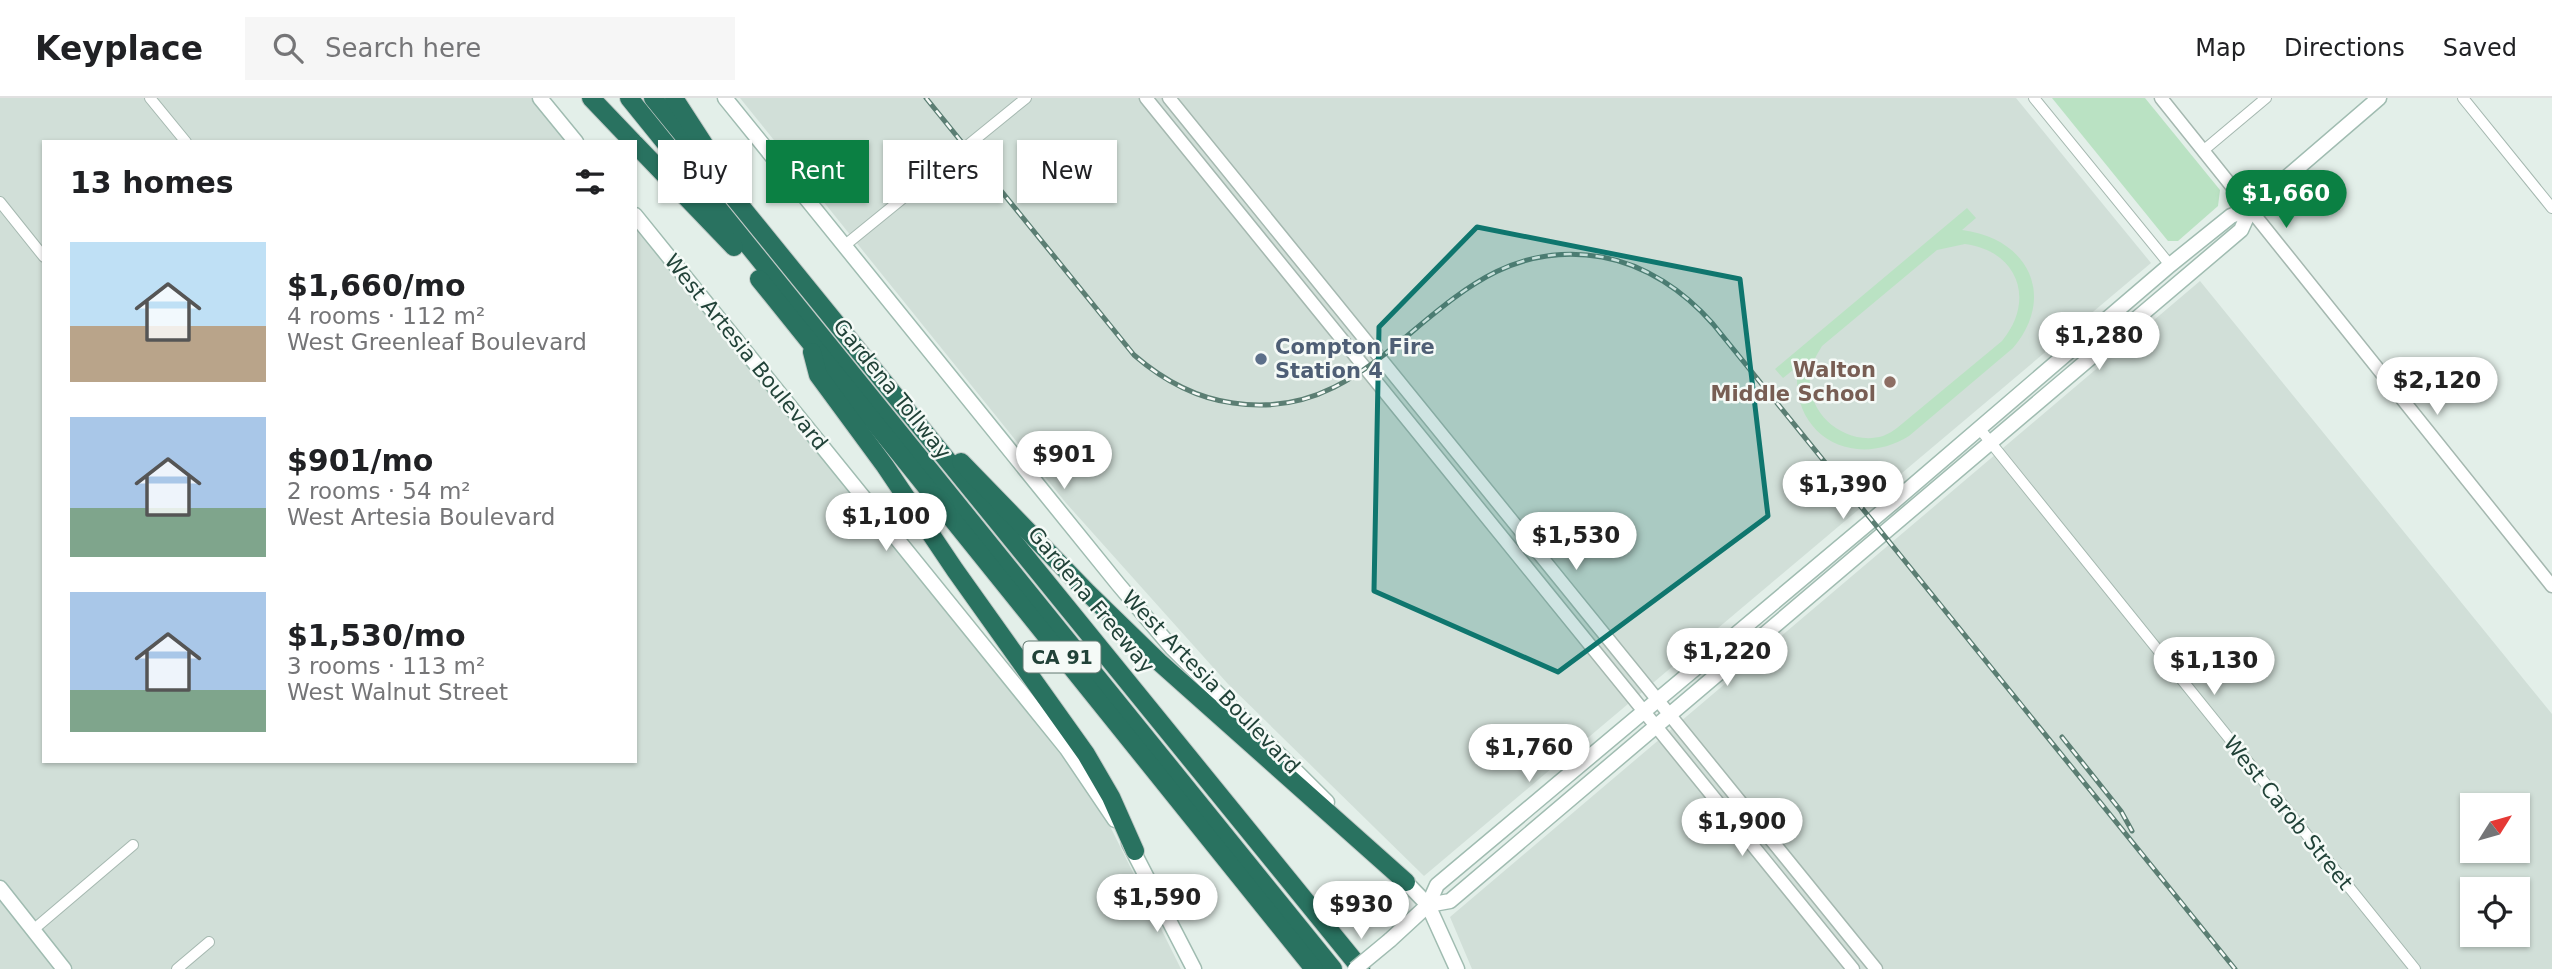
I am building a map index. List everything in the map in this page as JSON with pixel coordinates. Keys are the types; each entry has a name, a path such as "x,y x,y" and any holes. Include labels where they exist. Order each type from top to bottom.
{"highway":[{"path":"591,98 631,140"},
{"name":"CA 91","path":"615,98 810,345 1314,969"},
{"name":"Gardena Tollway","path":"629,98 1334,969"},
{"name":"Gardena Tollway","path":"640,98 1344,969"},
{"name":"Gardena Freeway","path":"653,98 1361,969"},
{"path":"674,98 763,234"},
{"path":"637,146 734,247"},
{"path":"810,345 818,375 886,466 955,570 1086,754 1111,797 1135,852"},
{"path":"862,356 996,499 1159,662 1406,882"}],"main road":[{"path":"540,98 574,140"},
{"name":"West Artesia Boulevard","path":"725,98 1115,581 1167,641 1428,905 1457,969"},
{"path":"1355,969 1428,905 1437,885 2170,265 2231,216 2251,208 2379,98"},
{"path":"1428,905 1450,901 1991,443 2241,230 2251,208"},
{"name":"West Artesia Boulevard","path":"637,217 1067,749 1135,852 1194,969"},
{"path":"0,888 64,969"}],"street":[{"path":"150,98 184,140"},
{"path":"844,246 1026,98"},
{"path":"1146,98 1853,969"},
{"path":"1169,98 1876,969"},
{"path":"2034,98 2170,265"},
{"path":"2161,98 2552,586"},
{"path":"2204,150 2266,98"},
{"path":"2463,98 2552,208"},
{"path":"0,202 42,254"},
{"name":"West Carob Street","path":"1979,428 2415,969"},
{"path":"1746,836 1759,825"},
{"path":"33,930 133,845"},
{"path":"1781,880 1795,869"},
{"path":"1809,914 1822,903"},
{"path":"177,969 209,942"},
{"path":"1844,958 1858,947"}],"highlighted area":[{"path":"1477,227 1740,279 1768,516 1558,672 1374,591 1379,327"}],"shaded area":[{"path":"0,98 532,98 565,140 42,140 42,763 637,763 637,228 1096,798 1181,969 0,969"},
{"path":"740,98 2016,98 2151,263 1424,876 1228,684 1066,503 825,203 869,203 869,140 774,140"},
{"path":"2200,281 2552,714 2552,969 1472,969 1450,917"}],"green space":[{"path":"2052,98 2145,98 2220,190 2218,206 2178,241 2168,241"},
{"path":"1967,208 1976,218 1962,230 1985,235 2004,244 2019,257 2029,272 2034,290 2033,309 2026,328 2013,348 1909,436 1887,446 1866,449 1846,447 1828,440 1814,427 1803,411 1798,390 1798,366 1783,378 1775,369","holes":["1965,244 1983,248 1998,256 2009,267 2019,294 2018,310 2002,341 1897,428 1883,436 1855,437 1831,424 1822,415 1810,390 1811,368 1822,346 1937,250"]}],"railway":[{"path":"926,98 1134,355 1180,386 1219,401 1288,403 1335,387 1377,360 1455,297 1498,271 1546,256 1602,257 1618,261 1649,273 1677,290 1713,324 2235,969"},
{"path":"2062,737 2121,811 2132,831"}],"place":[{"name":"Compton Fire Station 4","path":"1261,359"},
{"name":"Walton Middle School","path":"1890,382"}]}
